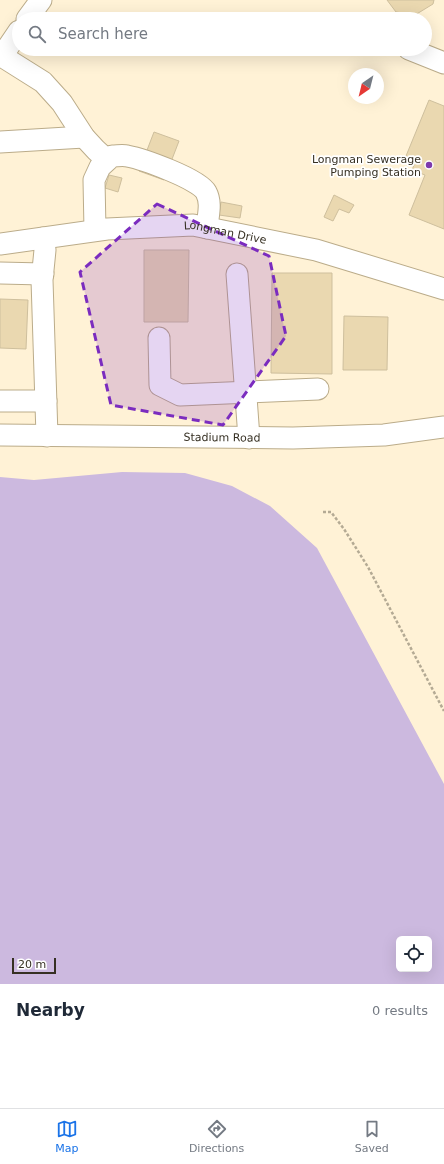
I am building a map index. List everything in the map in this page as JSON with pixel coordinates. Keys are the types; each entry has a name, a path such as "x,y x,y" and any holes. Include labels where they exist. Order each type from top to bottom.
{"street":[{"path":"32,12 41,0"},
{"path":"12,41 1,56 43,82 62,104 84,137 107,160"},
{"path":"426,56 444,63"},
{"path":"0,142 84,137"},
{"path":"95,230 94,180 100,167 112,156 126,156 175,172 205,189 210,201 207,228"},
{"name":"Longman Drive","path":"0,244 95,230 193,225 316,250 444,289"},
{"path":"43,238 47,436"},
{"path":"0,274 43,274"},
{"path":"237,274 245,392 250,438"},
{"path":"159,338 160,385 180,395 318,389"},
{"path":"0,401 46,401"},
{"name":"Stadium Road","path":"0,435 293,438 384,435 444,427"}],"path":[{"path":"323,512 331,512 358,551 444,711"}],"highlighted area":[{"path":"157,204 269,256 286,336 223,425 111,405 80,272"}],"shaded area":[{"path":"122,472 185,473 232,486 270,506 317,548 444,784 444,984 0,984 0,477 34,480"}],"building":[{"path":"387,0 434,0 433,4 420,12 396,12"},
{"name":"Longman Sewerage Pumping Station","path":"429,100 444,106 444,229 409,215 425,175 412,170 416,160 406,156"},
{"path":"154,132 179,141 164,180 139,171"},
{"path":"109,175 122,178 118,192 105,188"},
{"path":"334,195 354,205 349,213 339,209 333,221 324,217"},
{"path":"221,202 242,206 240,218 219,215"},
{"path":"144,250 189,250 188,322 144,322"},
{"path":"272,273 332,273 332,374 271,373"},
{"path":"0,299 28,300 26,349 0,348"},
{"path":"344,316 388,317 387,370 343,370"}],"place":[{"name":"Longman Sewerage Pumping Station","path":"429,165"}]}
